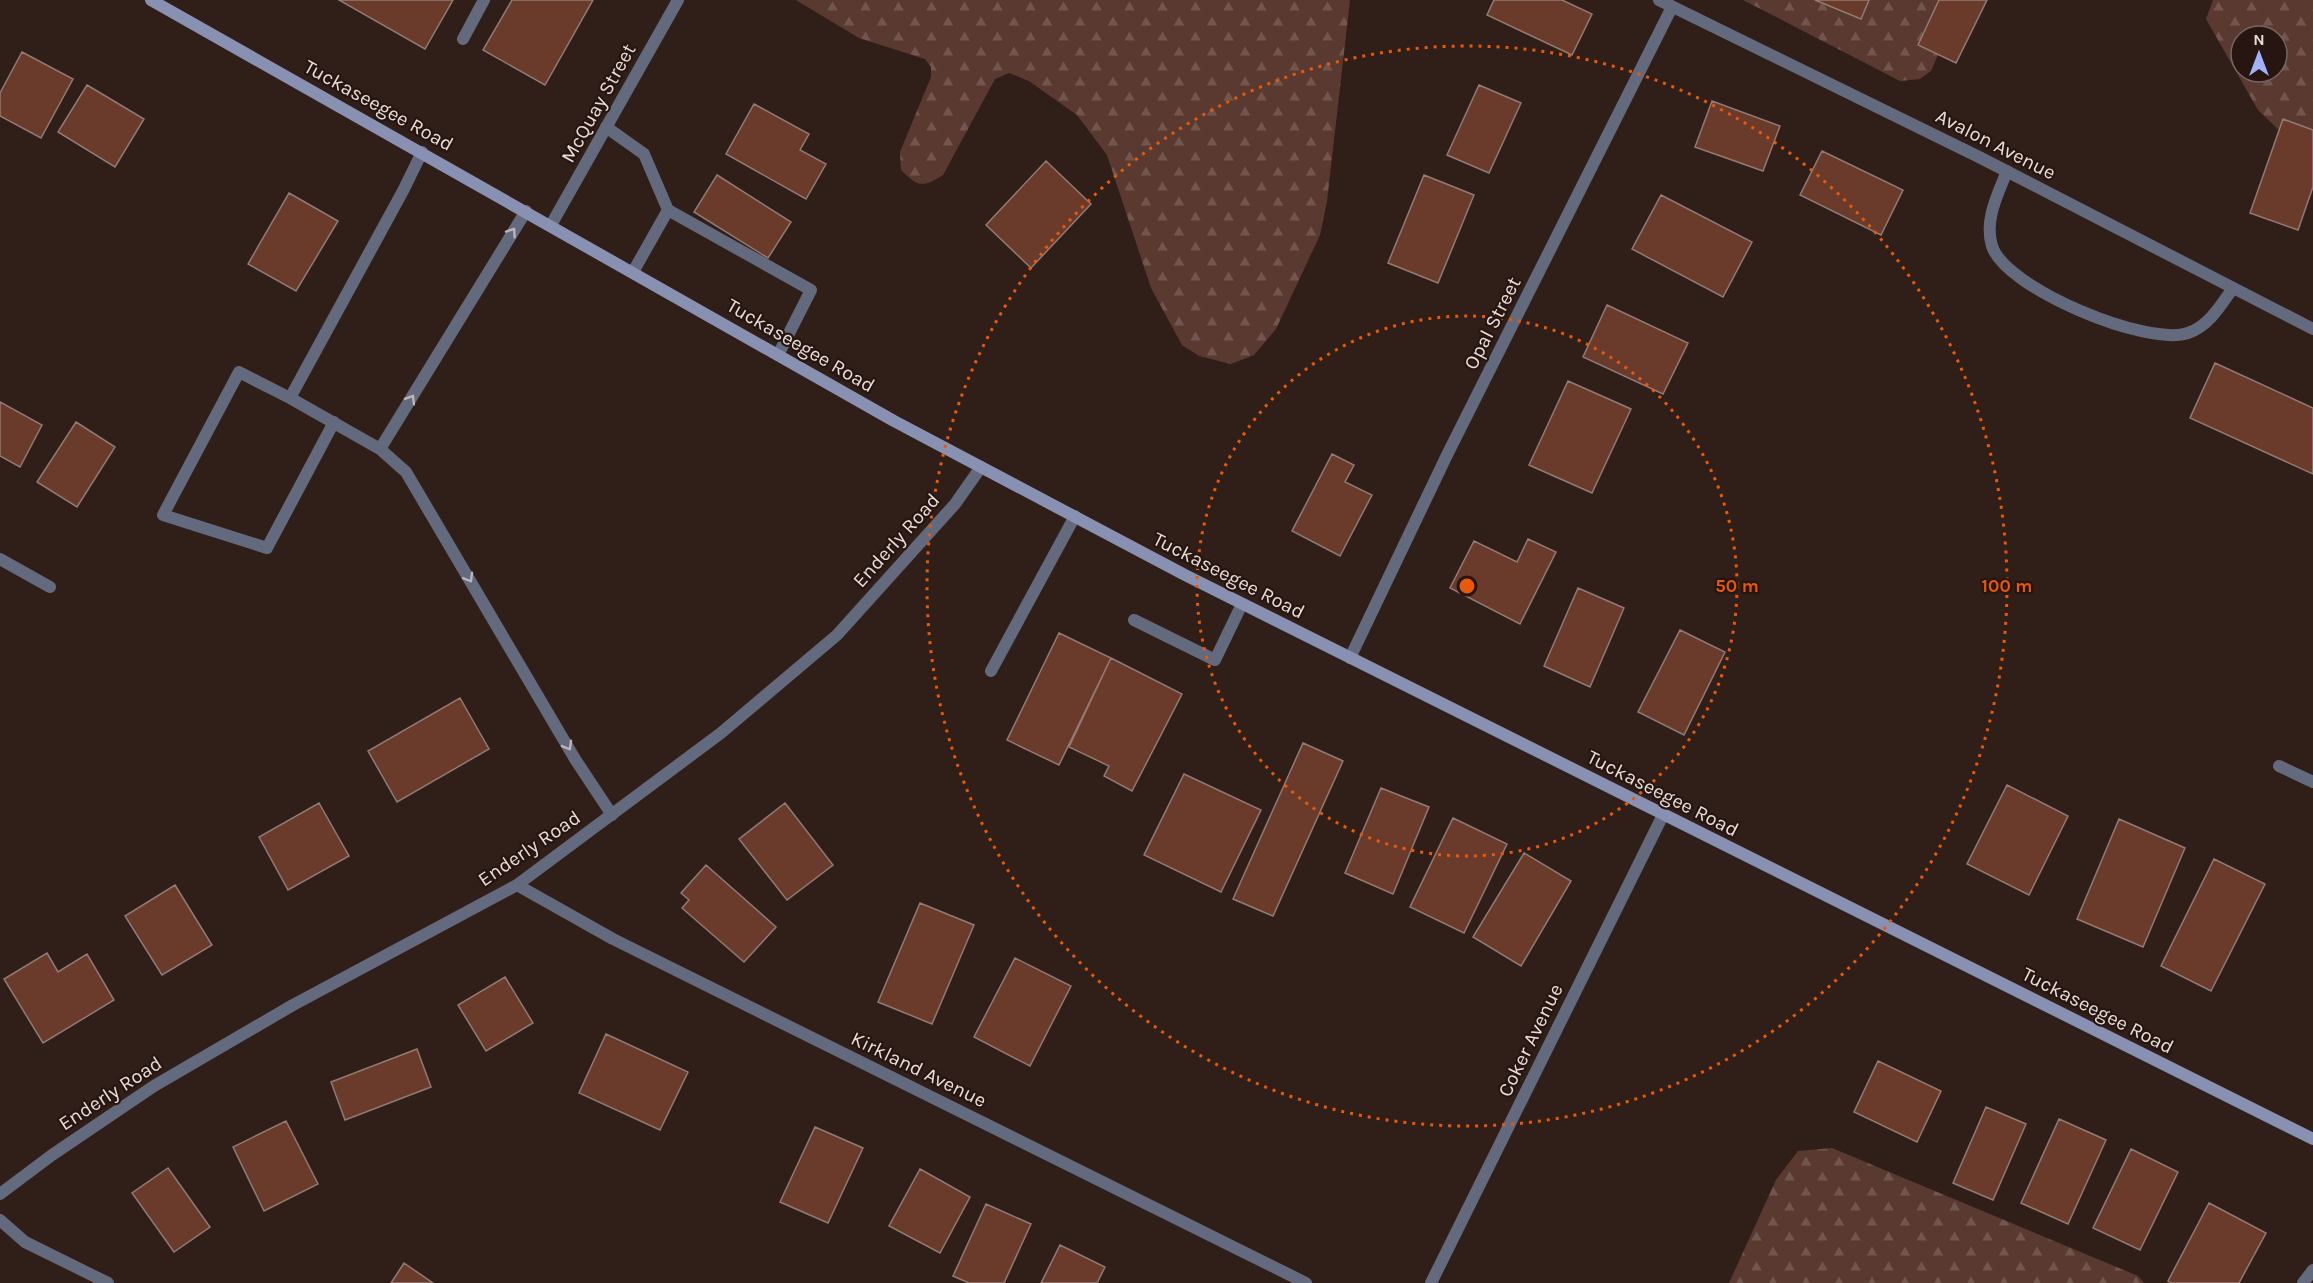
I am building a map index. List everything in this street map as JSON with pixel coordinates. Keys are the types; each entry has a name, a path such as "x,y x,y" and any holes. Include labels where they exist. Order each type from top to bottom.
{"main road":[{"name":"Tuckaseegee Road","path":"151,0 778,355 1074,516 1242,604 2313,1139"}],"street":[{"path":"463,39 484,0"},
{"name":"McQuay Street","path":"551,225 678,0"},
{"name":"Avalon Avenue","path":"1659,0 2007,171 2313,329"},
{"name":"Opal Street","path":"1350,658 1447,455 1672,7"},
{"path":"606,127 644,153 668,210 811,290 778,355"},
{"path":"290,398 422,152"},
{"path":"2007,171 1995,202 1990,224 1992,246 2004,265 2026,282 2054,297 2104,320 2136,331 2167,336 2189,333 2208,321 2233,288"},
{"path":"633,272 668,210"},
{"path":"380,449 526,211"},
{"path":"334,422 267,548 163,515 239,372 334,422 380,449 406,472 575,759 612,815"},
{"name":"Enderly Road","path":"0,1194 52,1155 154,1086 293,1005 517,885 612,815 721,733 837,635 955,504 981,467"},
{"path":"991,671 1074,516"},
{"path":"0,559 50,586"},
{"path":"1134,620 1215,660 1242,604"},
{"path":"2279,766 2313,782"},
{"name":"Coker Avenue","path":"1431,1283 1663,815"},
{"name":"Kirkland Avenue","path":"517,885 613,939 1306,1283"},
{"path":"0,1220 25,1242 108,1283"},
{"path":"2303,1283 2313,1270"}],"green space":[{"path":"796,0 1350,0 1327,201 1320,235 1276,329 1254,355 1231,364 1199,356 1182,345 1151,288 1107,155 1077,115 1029,81 1009,73 995,79 943,175 925,184 912,180 901,170 900,152 931,77 931,67 925,59 859,38"},
{"path":"1743,0 1961,0 1931,71 1920,79 1900,81"},
{"path":"2213,0 2313,0 2313,163 2258,110 2243,84 2289,84 2289,24 2229,24 2229,59 2206,19"},
{"path":"1832,1148 2138,1276 2144,1283 1729,1283 1776,1180 1798,1151"}],"building":[{"path":"339,0 453,0 425,49"},
{"path":"512,0 593,0 545,85 483,50"},
{"path":"1494,0 1562,0 1592,14 1572,55 1487,15"},
{"path":"1815,0 1869,0 1861,19"},
{"path":"1939,0 1987,0 1956,63 1918,45"},
{"path":"22,52 73,79 41,138 0,116 0,93"},
{"path":"87,85 144,119 115,167 58,132"},
{"path":"1479,85 1521,103 1489,173 1447,155"},
{"path":"1712,101 1780,126 1763,171 1695,147"},
{"path":"754,104 809,134 800,150 826,164 806,199 726,154"},
{"path":"2283,119 2313,130 2313,187 2298,230 2250,213"},
{"path":"1822,151 1903,190 1881,235 1800,195"},
{"path":"1046,161 1091,204 1031,268 986,225"},
{"path":"717,175 791,222 768,258 694,212"},
{"path":"1424,175 1474,195 1438,283 1388,263"},
{"path":"289,193 338,221 296,291 248,264"},
{"path":"1661,195 1752,242 1723,297 1632,249"},
{"path":"1607,305 1688,343 1663,394 1583,357"},
{"path":"2215,363 2313,408 2313,474 2190,418"},
{"path":"1568,381 1631,409 1592,493 1529,465"},
{"path":"0,402 42,425 20,467 0,456"},
{"path":"76,422 115,447 77,507 37,482"},
{"path":"1332,454 1354,465 1345,482 1372,495 1340,556 1292,531"},
{"path":"1528,539 1556,552 1520,624 1450,588 1474,541 1517,562"},
{"path":"1578,588 1624,608 1590,687 1544,666"},
{"path":"1680,630 1725,652 1684,735 1638,712"},
{"path":"1059,633 1111,658 1059,765 1007,740"},
{"path":"1111,658 1182,694 1132,791 1104,776 1109,766 1069,747"},
{"path":"460,698 489,749 397,802 368,751"},
{"path":"1303,743 1343,761 1273,916 1233,899"},
{"path":"1184,774 1261,810 1221,892 1144,855"},
{"path":"2007,785 2068,816 2029,895 1967,864"},
{"path":"1381,788 1429,807 1393,894 1345,873"},
{"path":"319,803 349,856 288,890 259,837"},
{"path":"785,803 833,865 787,900 739,839"},
{"path":"1453,818 1507,844 1464,933 1410,907"},
{"path":"2119,819 2185,848 2143,947 2077,919"},
{"path":"1524,853 1571,881 1521,966 1473,937"},
{"path":"2214,859 2265,884 2211,991 2161,966"},
{"path":"706,865 776,927 744,962 682,908 689,900 681,893"},
{"path":"175,885 212,945 162,975 125,916"},
{"path":"920,903 974,925 932,1024 878,1002"},
{"path":"47,953 58,972 87,954 114,1000 43,1043 4,979"},
{"path":"1015,958 1071,986 1030,1066 974,1037"},
{"path":"505,977 533,1023 486,1051 458,1005"},
{"path":"606,1034 688,1072 660,1130 579,1093"},
{"path":"417,1049 431,1087 345,1120 331,1082"},
{"path":"1878,1061 1941,1091 1917,1142 1854,1112"},
{"path":"1986,1107 2026,1124 1993,1200 1953,1183"},
{"path":"2059,1119 2106,1140 2068,1224 2021,1203"},
{"path":"286,1121 318,1184 264,1211 233,1147"},
{"path":"815,1127 863,1148 828,1223 780,1202"},
{"path":"2131,1149 2178,1172 2140,1250 2093,1228"},
{"path":"168,1168 210,1227 174,1252 132,1193"},
{"path":"920,1169 970,1197 940,1253 889,1226"},
{"path":"2209,1203 2266,1233 2239,1283 2171,1283 2168,1281"},
{"path":"986,1204 1031,1224 1004,1283 969,1283 953,1276"},
{"path":"1060,1245 1105,1267 1097,1283 1041,1283"},
{"path":"404,1263 433,1283 391,1283"}]}
